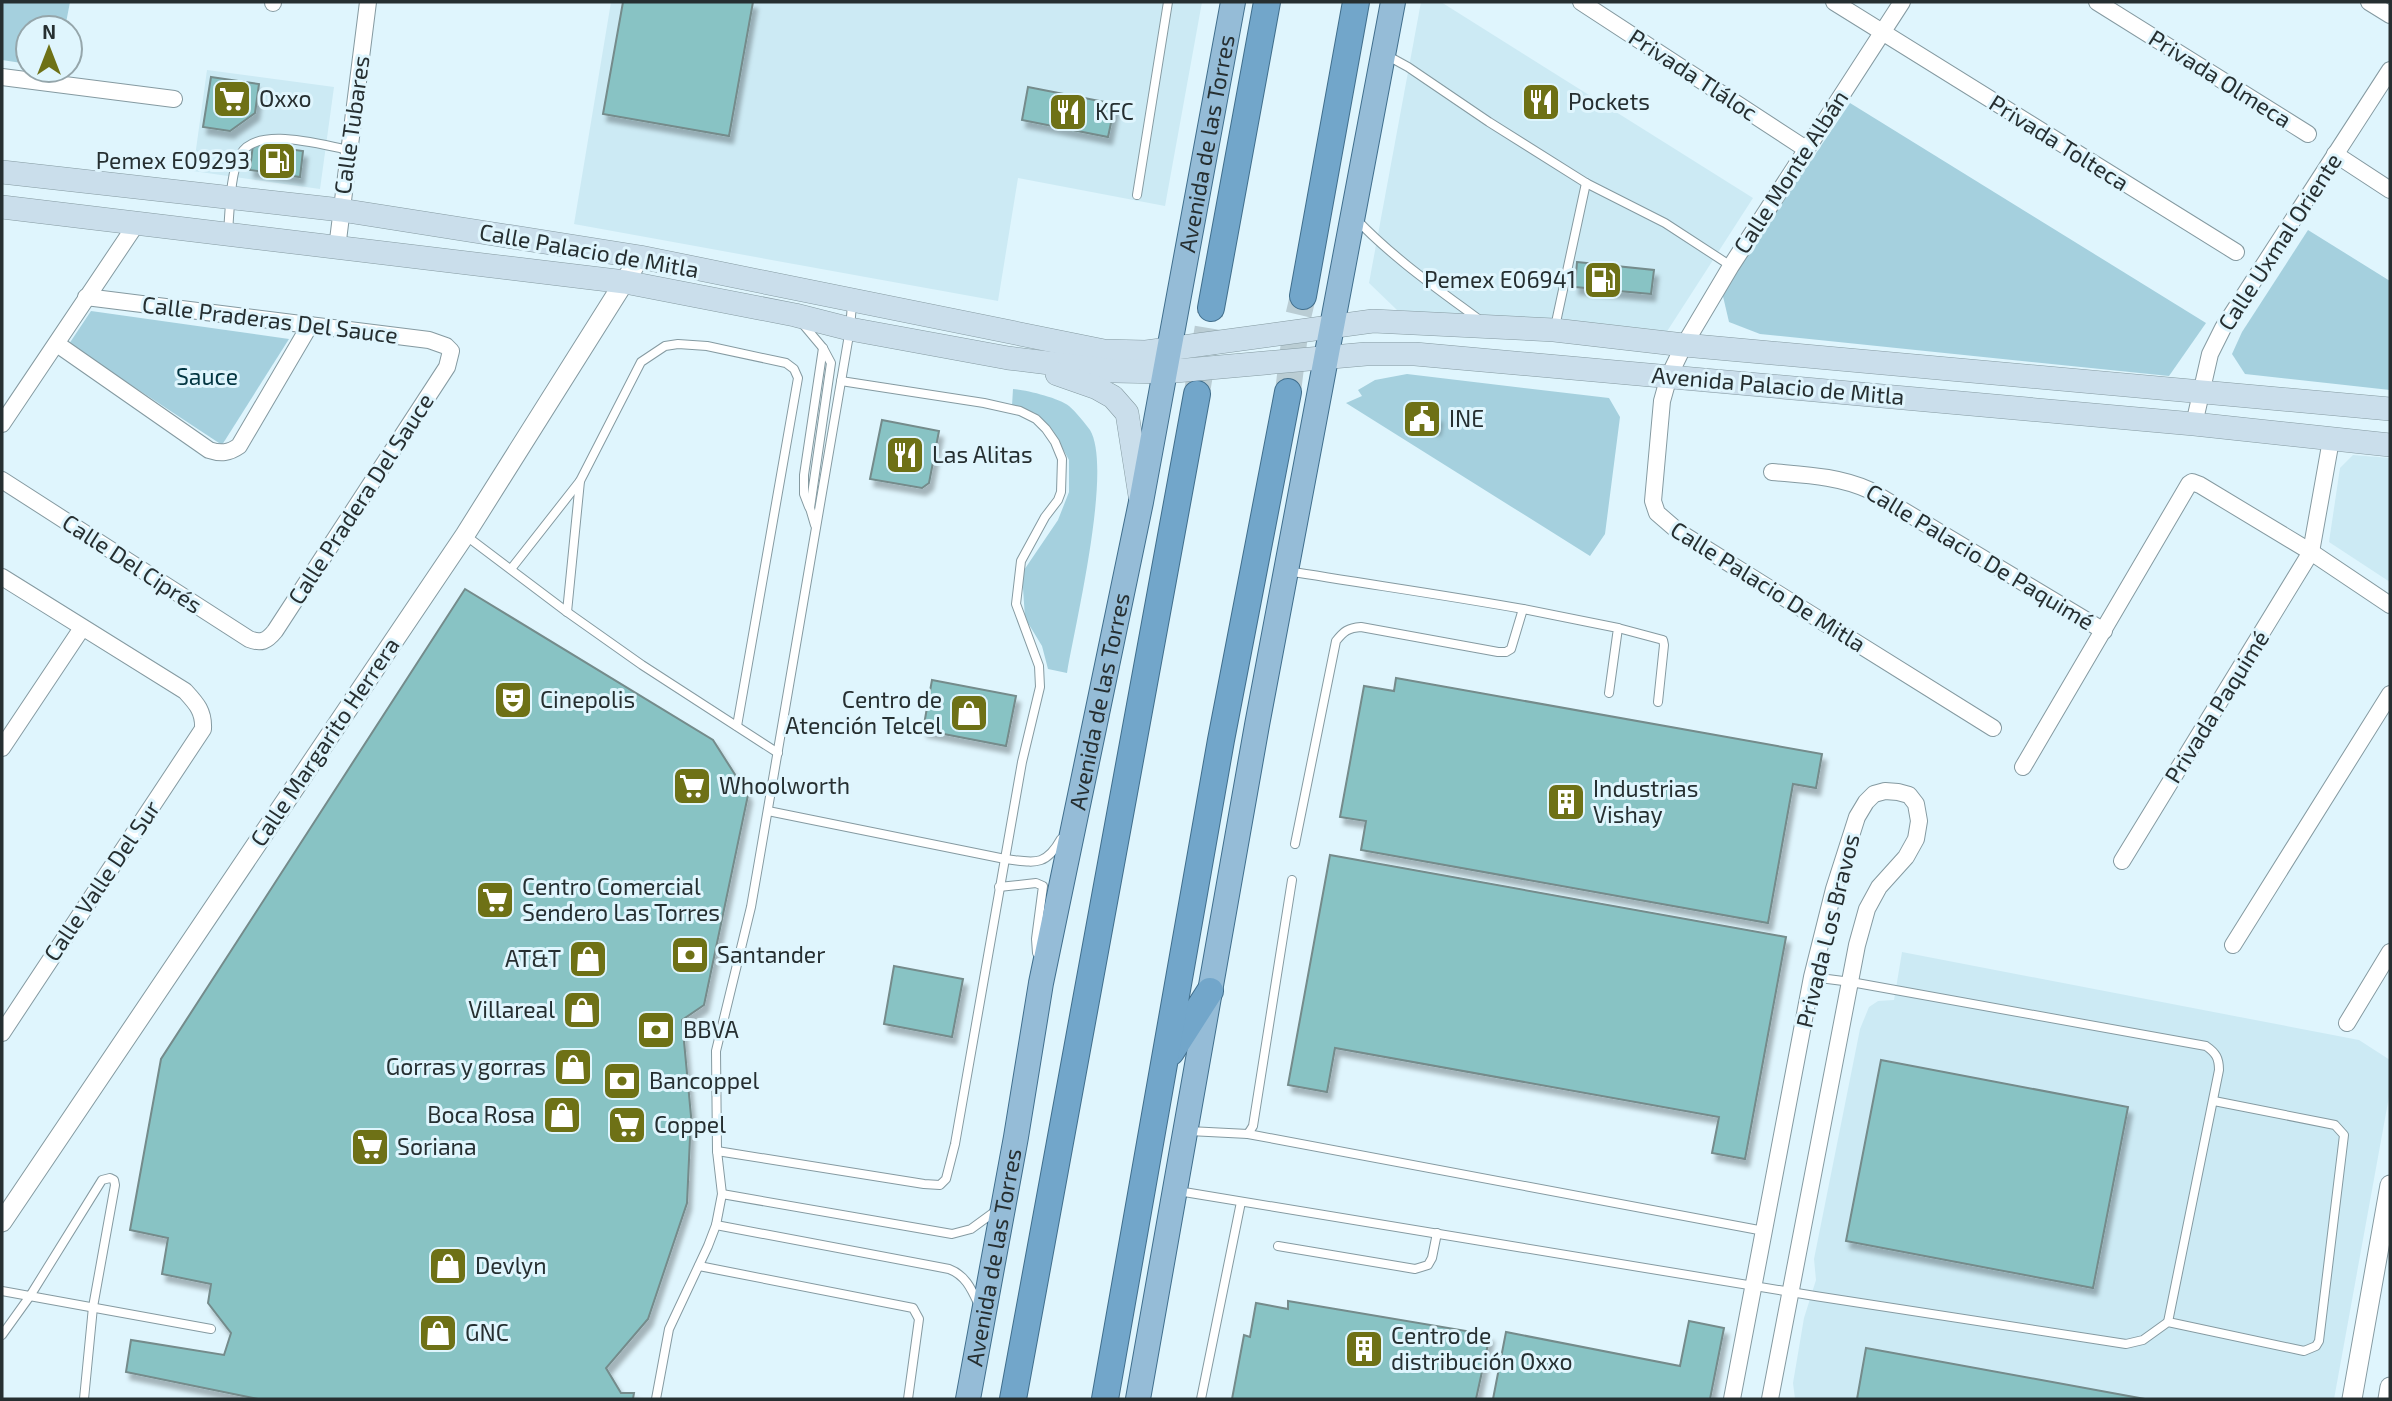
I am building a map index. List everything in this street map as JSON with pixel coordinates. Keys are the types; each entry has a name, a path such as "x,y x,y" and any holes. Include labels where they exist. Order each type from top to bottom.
{"highway":[{"name":"Avenida de las Torres","path":"1210,308 1267,2"},
{"path":"1303,296 1356,2"},
{"path":"1105,1399 1221,740 1288,392"},
{"name":"Avenida de las Torres","path":"1013,1399 1197,394"},
{"path":"1165,1062 1210,991"}],"main road":[{"name":"Avenida de las Torres","path":"968,1399 1016,1138 1041,983 1141,502 1233,2"},
{"path":"1138,1399 1256,725 1392,2"},
{"name":"Calle Palacio de Mitla","path":"2,172 341,210 640,257 1104,351 1146,352 1171,347"},
{"name":"Calle Palacio de Mitla","path":"2,207 625,282 795,315 850,329 1008,358 1114,371 1164,372"},
{"name":"Avenida Palacio de Mitla","path":"1171,347 1373,321 1489,326 2390,409"},
{"name":"Avenida Palacio de Mitla","path":"1164,372 1366,354 1415,354 2194,424 2390,445"},
{"path":"1008,358 1097,388 1113,397 1126,413 1141,502"}],"street":[{"name":"Calle Tubares","path":"337,248 368,2"},
{"name":"Privada Tláloc","path":"1581,2 1806,149"},
{"name":"Privada Tolteca","path":"1834,2 2236,252"},
{"name":"Calle Monte Albán","path":"1684,345 1731,266 1902,2"},
{"name":"Privada Olmeca","path":"2097,2 2308,134"},
{"path":"2369,2 2390,15"},
{"name":"Calle Uxmal Oriente","path":"2194,424 2210,354 2223,328 2390,70"},
{"path":"2,77 174,99"},
{"path":"2335,155 2390,190"},
{"path":"2,424 137,223"},
{"name":"Calle Margarito Herrera","path":"2,1222 465,534 640,257"},
{"name":"Calle Praderas Del Sauce","path":"86,298 429,340 446,346 450,351"},
{"path":"57,344 209,450 219,453 239,446 310,324"},
{"name":"Calle Palacio De Mitla","path":"1684,345 1669,376 1662,401 1653,487 1653,501 1657,513 1664,521 1993,728"},
{"name":"Calle Pradera Del Sauce","path":"264,641 275,631 447,367 450,351"},
{"path":"2311,552 2331,439"},
{"name":"Calle Palacio De Paquimé","path":"1772,472 1827,477 1869,490 2104,631"},
{"name":"Calle Del Ciprés","path":"2,480 249,639 264,641"},
{"name":"Calle Palacio De Paquimé","path":"2023,767 2192,482 2311,552 2390,605"},
{"name":"Privada Paquimé","path":"2122,861 2311,552"},
{"path":"2,577 82,628 2,748"},
{"name":"Calle Valle Del Sur","path":"2,1033 203,729 202,713 185,691 82,628"},
{"path":"2233,945 2390,694"},
{"name":"Privada Los Bravos","path":"1732,1399 1812,977 1834,889 1857,817 1866,802 1874,794 1885,790 1898,792 1909,795 1916,804 1919,821 1916,839 1906,857 1879,887 1867,909 1857,944 1770,1399"},
{"path":"2347,1023 2390,952"},
{"path":"2352,1399 2390,1185"},
{"path":"2388,1399 2390,1387"}],"lane":[{"path":"1137,195 1168,2"},
{"path":"1383,54 1408,66 1489,122 1586,183 1665,223 1731,266"},
{"path":"227,234 239,156 244,148 254,141 269,138 349,150"},
{"path":"1554,330 1586,183"},
{"path":"1352,214 1373,237 1489,326"},
{"path":"656,1399 669,1329 716,1225 722,1194 717,1151 716,1051 751,906 850,329 852,301"},
{"path":"795,315 823,348 831,363 810,508 816,526"},
{"path":"511,569 580,481 641,362 665,346 678,344 706,346 786,363 794,369 798,378 737,726"},
{"path":"717,1151 910,1182 940,1185 946,1179 955,1144 1022,762 1040,687 1039,666 1017,611 1016,594 1021,561 1061,492 1062,459 1055,442 1036,419 1020,411 841,381"},
{"path":"566,612 580,481"},
{"path":"465,534 566,612 642,665 778,752"},
{"path":"1287,570 1523,609 1618,628 1662,640 1664,645 1658,702"},
{"path":"1295,844 1336,641 1344,631 1361,627 1506,652 1515,642 1523,609"},
{"path":"1609,693 1618,628"},
{"path":"768,811 1005,859 1033,862 1046,859 1075,820"},
{"path":"1248,1134 1253,1125 1292,880"},
{"path":"999,887 1036,883 1043,886 1036,939 1041,983"},
{"path":"1175,1191 2126,1344 2143,1340 2168,1322 2214,1101 2219,1060 2215,1053 2206,1046 1812,977"},
{"path":"2168,1322 2304,1351 2316,1346 2319,1341 2344,1135 2335,1125 2214,1101"},
{"path":"1186,1131 1248,1134 1765,1231"},
{"path":"2,1335 30,1296 102,1180 114,1180 93,1307 84,1399"},
{"path":"722,1194 951,1234 971,1228 1002,1206"},
{"path":"1201,1399 1241,1202"},
{"path":"716,1225 949,1269 969,1284 983,1311"},
{"path":"1278,1246 1415,1269 1428,1265 1437,1233"},
{"path":"699,1266 913,1308 919,1319 908,1399"},
{"path":"2,1291 211,1329"}],"shaded area":[{"path":"611,2 1202,2 1165,206 1018,178 998,301 574,224"},
{"path":"1421,2 1441,2 1753,198 1666,333 1397,310 1369,283"},
{"path":"207,70 334,87 320,189 193,171"},
{"path":"2353,455 2390,458 2390,582 2329,542 2340,468"},
{"path":"1902,952 2359,1040 2390,1060 2390,1091 2334,1399 1795,1399 1793,1383 1804,1318 1816,1280 1814,1259 1860,1029 1869,1007 1878,1001 1894,1000"}],"green space":[{"path":"2,2 70,2 68,14 14,14 14,62 2,60"},
{"path":"1850,103 2206,323 2169,376 1760,334 1729,322 1722,292"},
{"path":"2308,230 2390,281 2390,390 2245,374 2232,354 2242,332"},
{"name":"Sauce","path":"91,311 289,339 222,445 69,344"},
{"path":"1407,374 1609,398 1620,417 1605,534 1590,556 1346,403 1362,396 1358,390 1375,380"},
{"path":"1013,389 1042,395 1069,406 1090,430 1096,449 1095,511 1067,673 1048,669 1042,646 1025,618 1022,573 1058,520 1069,492 1069,460 1053,431 1035,413 1012,406"}],"building":[{"path":"623,2 753,2 729,136 603,114"},
{"name":"Oxxo","path":"211,77 259,84 255,113 230,131 203,127"},
{"name":"KFC","path":"1028,87 1115,104 1108,137 1022,120"},
{"name":"Pemex E09293","path":"253,144 303,151 300,177 250,170"},
{"path":"1577,262 1654,270 1651,294 1575,287"},
{"name":"INE","path":"1407,411 1438,416 1436,428 1405,422"},
{"name":"Las Alitas","path":"882,420 939,431 929,483 922,488 870,479"},
{"name":"Centro Comercial Sendero Las Torres","path":"465,589 713,740 748,795 704,1005 682,1020 691,1116 687,1203 648,1319 606,1368 621,1393 634,1393 633,1399 258,1399 126,1372 131,1340 224,1355 231,1333 208,1303 211,1284 162,1274 168,1238 130,1230 161,1059"},
{"name":"Industrias Vishay","path":"1396,678 1822,754 1816,788 1793,784 1768,923 1361,850 1366,821 1340,817 1364,686 1394,691"},
{"name":"Centro de Atención Telcel","path":"932,680 1016,696 1006,746 923,730"},
{"path":"1330,855 1786,937 1745,1159 1712,1153 1719,1117 1335,1048 1327,1092 1288,1085"},
{"path":"894,966 963,979 952,1037 884,1024"},
{"path":"1881,1060 2128,1107 2093,1288 1846,1241"},
{"name":"Centro de distribución Oxxo","path":"1288,1301 1490,1335 1476,1399 1232,1399 1244,1335 1250,1337 1256,1303 1288,1309"},
{"path":"1689,1321 1724,1328 1710,1399 1493,1399 1506,1332 1680,1366"},
{"path":"1866,1348 2145,1399 1857,1399"}],"tunnel":[{"path":"1288,392 1296,326 1303,296"},
{"path":"1197,392 1211,308"}],"place":[{"name":"Oxxo","path":"232,99"},
{"name":"Pockets","path":"1541,102"},
{"name":"KFC","path":"1068,112"},
{"name":"Pemex E09293","path":"277,161"},
{"name":"Pemex E06941","path":"1603,280"},
{"name":"INE","path":"1422,419"},
{"name":"Las Alitas","path":"905,455"},
{"name":"Cinepolis","path":"513,700"},
{"name":"Centro de Atención Telcel","path":"969,713"},
{"name":"Whoolworth","path":"692,786"},
{"name":"Industrias Vishay","path":"1566,802"},
{"name":"Centro Comercial Sendero Las Torres","path":"495,900"},
{"name":"Santander","path":"690,955"},
{"name":"AT&T","path":"588,959"},
{"name":"Villareal","path":"582,1010"},
{"name":"BBVA","path":"656,1030"},
{"name":"Gorras y gorras","path":"573,1067"},
{"name":"Bancoppel","path":"622,1081"},
{"name":"Boca Rosa","path":"562,1115"},
{"name":"Coppel","path":"627,1125"},
{"name":"Soriana","path":"370,1147"},
{"name":"Devlyn","path":"448,1266"},
{"name":"GNC","path":"438,1333"},
{"name":"Centro de distribución Oxxo","path":"1364,1349"}]}
